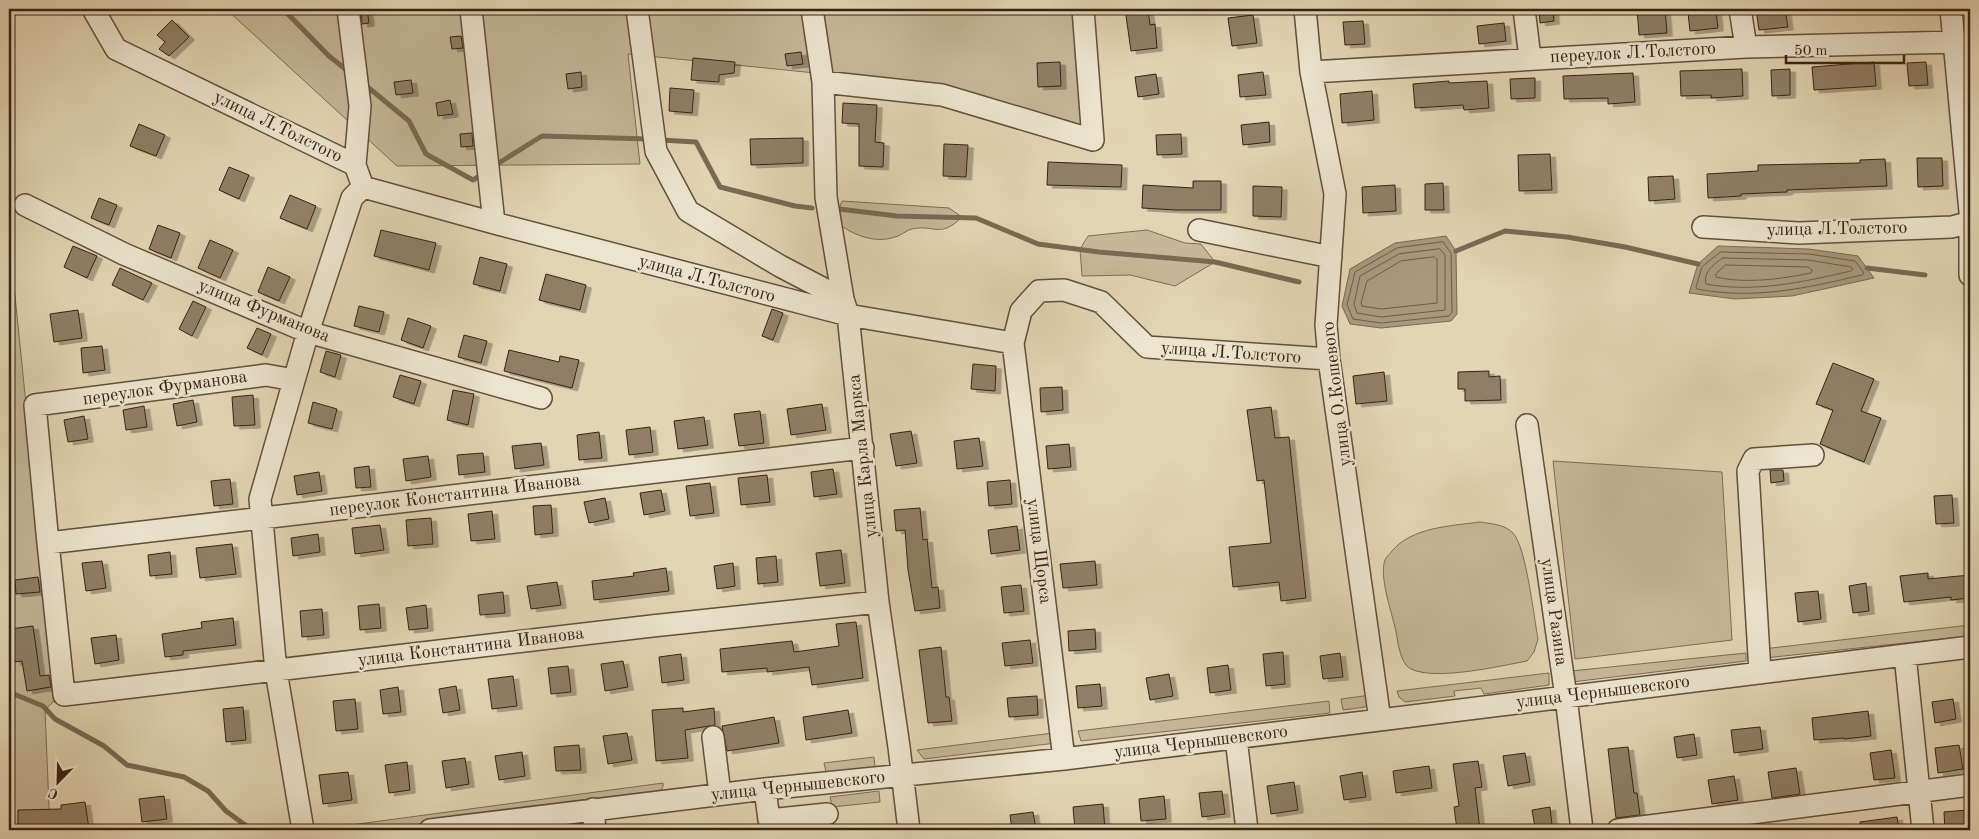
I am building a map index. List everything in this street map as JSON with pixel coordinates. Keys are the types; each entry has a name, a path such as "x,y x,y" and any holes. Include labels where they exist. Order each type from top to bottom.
{"street":[{"path":"348,9 360,106 355,165"},
{"path":"472,9 494,223"},
{"path":"637,9 656,151 688,211 845,307"},
{"name":"улица Карла Маркса","path":"812,9 823,82 826,197 845,307 863,448 878,602 909,830"},
{"path":"823,82 942,95 1093,140 1083,9"},
{"name":"улица О.Кошевого","path":"1305,9 1312,72 1335,194 1326,325 1329,359 1380,720"},
{"path":"1524,9 1530,58"},
{"path":"1740,9 1746,47"},
{"path":"1951,9 1970,212"},
{"name":"улица Л.Толстого","path":"95,12 116,48 355,165 363,187 494,223 845,307 1013,343 1021,311 1039,291 1064,290 1101,302 1146,347 1329,359"},
{"name":"переулок Л.Толстого","path":"1312,72 1746,47 1955,42"},
{"path":"303,830 276,671 260,499 308,332 352,198 363,187"},
{"name":"улица Фурманова","path":"25,205 124,254 308,332 541,398"},
{"name":"улица Л.Толстого","path":"1703,227 1799,233 1952,227 1970,222"},
{"path":"1199,230 1331,257"},
{"path":"1970,231 1970,275"},
{"name":"улица Щорса","path":"1013,343 1064,759"},
{"name":"переулок Фурманова","path":"48,543 35,406 266,375 294,380"},
{"name":"улица Разина","path":"1527,424 1566,697 1582,830"},
{"name":"переулок Константина Иванова","path":"48,543 863,448"},
{"path":"1760,673 1748,471 1754,459 1813,455"},
{"name":"улица Константина Иванова","path":"48,543 64,695 652,626 878,602"},
{"name":"улица Чернышевского","path":"430,830 720,794 1064,759 1970,647"},
{"path":"1905,655 1922,830"},
{"path":"713,737 720,794"},
{"path":"1236,738 1247,830"},
{"path":"1618,830 1970,785"},
{"path":"765,789 769,820 827,814"},
{"path":"593,809 595,830"}],"shaded area":[{"path":"226,9 1076,9 1084,129 943,86 628,54 640,164 397,166"},
{"path":"842,201 949,208 962,217 954,224 942,229 912,229 898,236 875,239 853,233 840,225 839,209"},
{"path":"1147,230 1185,243 1201,244 1215,262 1175,286 1130,275 1082,276 1080,249 1088,236"},
{"path":"9,237 56,699 45,710 50,830 9,830"},
{"path":"1553,461 1722,472 1732,640 1575,659"},
{"path":"1480,522 1506,528 1518,540 1526,567 1538,639 1534,652 1527,661 1485,669 1436,674 1411,669 1401,656 1386,593 1383,575 1386,559 1400,543 1421,532"},
{"path":"1970,625 1970,636 1765,658 1763,649"},
{"path":"1746,653 1746,661 1572,682 1571,671"},
{"path":"1549,673 1549,685 1484,694 1481,688 1454,691 1455,696 1405,702 1399,697 1397,691"},
{"path":"1371,695 1372,706 1343,710 1341,699"},
{"path":"1329,701 1330,713 1081,741 1078,731"},
{"path":"1053,733 1056,743 924,759 917,750"},
{"path":"874,757 875,767 826,772 824,763"},
{"path":"663,783 663,787 659,792 375,830 321,829"},
{"path":"879,791 880,802 832,807 830,797"}],"water":[{"path":"1446,236 1456,251 1457,314 1451,321 1381,328 1350,324 1342,306 1350,269 1395,243"},
{"path":"1718,246 1809,249 1858,256 1874,278 1792,296 1735,299 1689,293 1698,264"}],"building":[{"path":"361,9 367,9 369,23 362,24"},
{"path":"1125,9 1148,9 1150,25 1155,24 1157,48 1131,51"},
{"path":"1539,9 1553,9 1554,21 1540,23"},
{"path":"1637,9 1665,9 1667,33 1639,35"},
{"path":"1756,9 1785,9 1788,27 1759,30"},
{"path":"1716,10 1718,28 1690,31 1688,13"},
{"path":"1253,15 1257,43 1232,46 1228,18"},
{"path":"172,20 189,37 169,56 159,49 165,42 157,35"},
{"path":"1363,21 1365,44 1345,45 1343,22"},
{"path":"1504,23 1506,41 1479,44 1477,26"},
{"path":"461,36 463,48 452,49 450,37"},
{"path":"801,52 803,64 787,66 785,54"},
{"path":"693,58 735,62 734,73 719,75 719,82 691,80"},
{"path":"1060,62 1061,86 1038,87 1037,63"},
{"path":"1874,62 1876,86 1814,90 1812,67"},
{"path":"1926,62 1928,85 1909,86 1907,63"},
{"path":"1742,69 1743,96 1711,98 1711,95 1681,96 1680,71"},
{"path":"1790,69 1790,95 1772,96 1771,70"},
{"path":"581,72 582,87 568,89 566,74"},
{"path":"1263,72 1266,95 1240,97 1238,75"},
{"path":"1633,73 1635,102 1608,104 1608,98 1564,99 1563,76"},
{"path":"1156,74 1159,94 1138,97 1135,77"},
{"path":"1535,78 1535,98 1511,99 1510,79"},
{"path":"411,80 413,93 396,95 394,82"},
{"path":"1449,81 1449,83 1487,81 1489,108 1464,110 1463,105 1415,108 1413,84"},
{"path":"670,88 694,90 692,113 669,111"},
{"path":"1372,91 1374,120 1342,123 1340,94"},
{"path":"450,100 453,114 438,116 436,103"},
{"path":"843,103 877,105 875,142 884,143 883,167 859,166 859,124 842,123"},
{"path":"1269,122 1270,142 1243,145 1241,125"},
{"path":"139,124 165,135 156,156 130,146"},
{"path":"472,133 473,146 461,147 460,134"},
{"path":"1181,134 1182,154 1157,155 1156,135"},
{"path":"803,138 803,163 751,165 750,139"},
{"path":"944,144 968,145 966,177 943,176"},
{"path":"1550,154 1552,190 1519,191 1518,155"},
{"path":"1917,158 1942,158 1943,186 1918,187"},
{"path":"1885,159 1887,186 1787,190 1787,192 1708,198 1707,174 1758,171 1758,165 1860,163 1860,160"},
{"path":"1048,162 1122,165 1121,187 1047,185"},
{"path":"229,167 249,175 239,199 219,190"},
{"path":"1673,176 1675,199 1649,201 1648,177"},
{"path":"1193,181 1221,181 1221,210 1142,208 1143,185 1193,188"},
{"path":"1443,183 1444,210 1425,210 1425,184"},
{"path":"1395,185 1396,211 1363,213 1362,187"},
{"path":"1253,186 1282,187 1281,217 1253,216"},
{"path":"290,195 316,206 307,229 280,218"},
{"path":"99,198 117,205 109,225 91,218"},
{"path":"158,225 180,233 171,258 149,249"},
{"path":"381,230 436,243 429,270 374,256"},
{"path":"210,240 233,250 220,278 198,268"},
{"path":"73,246 97,256 87,278 64,267"},
{"path":"480,257 507,264 500,291 473,284"},
{"path":"268,267 290,277 279,301 258,292"},
{"path":"120,268 152,283 143,300 112,285"},
{"path":"546,274 586,285 580,310 539,300"},
{"path":"193,301 206,307 192,336 179,329"},
{"path":"359,306 384,312 379,332 354,326"},
{"path":"772,309 783,313 773,340 762,336"},
{"path":"78,310 82,338 54,342 50,314"},
{"path":"408,318 431,326 423,348 401,340"},
{"path":"257,328 271,334 262,355 247,348"},
{"path":"464,335 487,341 481,363 458,357"},
{"path":"102,346 105,370 83,373 81,348"},
{"path":"509,350 559,362 560,356 579,360 572,388 504,371"},
{"path":"326,351 341,355 335,377 320,372"},
{"path":"1833,363 1874,379 1861,411 1881,418 1864,462 1820,444 1833,410 1816,404"},
{"path":"973,364 996,366 995,391 971,389"},
{"path":"1489,371 1489,377 1500,376 1501,400 1465,401 1465,389 1458,389 1458,372"},
{"path":"1384,372 1387,401 1356,404 1353,376"},
{"path":"400,375 421,381 414,404 393,397"},
{"path":"1062,387 1063,410 1041,412 1040,388"},
{"path":"453,390 474,394 468,425 447,420"},
{"path":"253,395 255,425 234,426 232,397"},
{"path":"193,400 197,422 177,426 173,404"},
{"path":"313,402 337,409 332,429 308,423"},
{"path":"822,404 826,430 791,435 787,409"},
{"path":"144,406 147,427 126,430 123,410"},
{"path":"1271,407 1275,438 1289,437 1306,598 1281,601 1279,582 1233,587 1229,547 1271,543 1264,480 1257,481 1247,410"},
{"path":"760,411 764,443 739,446 734,414"},
{"path":"84,416 88,439 68,442 64,420"},
{"path":"704,417 708,445 678,449 674,421"},
{"path":"650,427 653,452 629,455 626,430"},
{"path":"911,431 917,463 896,466 890,434"},
{"path":"599,432 602,458 579,460 577,435"},
{"path":"979,438 983,466 957,469 954,441"},
{"path":"541,443 544,465 515,469 512,446"},
{"path":"1069,444 1071,467 1048,469 1046,446"},
{"path":"483,453 485,472 459,475 457,455"},
{"path":"428,456 431,477 406,481 403,459"},
{"path":"369,466 371,487 356,488 354,468"},
{"path":"833,469 837,494 814,497 811,472"},
{"path":"1770,470 1783,470 1784,481 1771,483"},
{"path":"319,472 322,491 297,495 294,476"},
{"path":"767,475 770,502 741,505 738,478"},
{"path":"230,479 233,504 214,506 211,481"},
{"path":"1010,480 1012,504 989,506 987,482"},
{"path":"710,483 714,513 690,516 686,486"},
{"path":"661,490 665,511 644,515 640,493"},
{"path":"1952,495 1954,523 1936,524 1934,496"},
{"path":"605,498 609,519 589,523 584,502"},
{"path":"551,505 553,533 535,535 533,506"},
{"path":"920,508 923,540 927,539 932,588 938,587 940,608 915,611 908,570 905,530 896,531 894,510"},
{"path":"492,511 495,539 471,541 468,514"},
{"path":"431,518 433,544 408,546 406,520"},
{"path":"380,525 384,550 355,554 352,528"},
{"path":"1017,526 1020,550 991,554 988,530"},
{"path":"318,534 320,552 293,556 291,538"},
{"path":"232,544 236,574 200,578 196,548"},
{"path":"841,550 845,583 820,586 816,553"},
{"path":"170,552 172,574 150,576 148,555"},
{"path":"776,556 778,582 758,584 756,558"},
{"path":"102,561 106,588 86,591 82,563"},
{"path":"1095,561 1097,585 1063,588 1060,564"},
{"path":"733,563 735,586 717,589 714,566"},
{"path":"666,568 669,591 594,600 592,581 634,576 633,573"},
{"path":"1928,573 1928,579 1970,575 1970,598 1951,600 1951,597 1904,602 1900,576"},
{"path":"38,577 40,592 16,594 15,580"},
{"path":"557,582 561,605 531,609 527,586"},
{"path":"1866,583 1869,611 1853,613 1849,586"},
{"path":"1021,585 1024,611 1004,613 1001,587"},
{"path":"1818,591 1821,619 1798,622 1795,593"},
{"path":"503,592 505,613 480,615 478,595"},
{"path":"379,604 381,628 360,630 358,606"},
{"path":"426,605 428,628 409,630 406,608"},
{"path":"322,609 324,635 302,637 300,611"},
{"path":"233,618 236,645 183,651 183,655 165,657 162,634 202,628 201,622"},
{"path":"856,622 863,678 812,685 809,667 767,672 767,668 722,672 720,649 792,641 794,652 839,646 836,624"},
{"path":"33,626 40,676 49,675 51,687 27,691 22,661 15,662 10,629"},
{"path":"1095,629 1096,649 1069,651 1068,631"},
{"path":"116,635 119,660 95,664 91,638"},
{"path":"1030,640 1033,663 1005,666 1002,643"},
{"path":"941,647 946,697 949,697 952,721 928,723 919,650"},
{"path":"1283,652 1285,684 1266,686 1263,654"},
{"path":"1340,653 1343,677 1323,679 1320,656"},
{"path":"681,654 684,680 662,683 659,657"},
{"path":"623,661 628,687 605,691 601,664"},
{"path":"1228,665 1231,690 1210,693 1207,668"},
{"path":"568,666 571,692 551,694 548,668"},
{"path":"1169,674 1173,696 1150,700 1146,678"},
{"path":"513,676 517,706 492,709 488,679"},
{"path":"1100,684 1102,706 1078,708 1076,686"},
{"path":"456,686 460,710 443,713 439,689"},
{"path":"398,687 401,712 383,714 380,690"},
{"path":"1037,696 1038,715 1009,717 1007,698"},
{"path":"355,699 358,729 336,731 333,701"},
{"path":"1953,699 1956,719 1935,723 1932,702"},
{"path":"243,707 246,740 226,742 223,709"},
{"path":"683,708 683,712 714,708 715,725 685,730 688,758 656,761 652,710"},
{"path":"848,710 852,733 806,740 803,717"},
{"path":"1868,711 1871,736 1814,740 1812,718"},
{"path":"774,717 779,743 727,751 722,726"},
{"path":"1760,727 1763,749 1734,753 1731,730"},
{"path":"627,733 632,760 608,764 603,736"},
{"path":"1694,734 1697,755 1677,758 1674,737"},
{"path":"579,745 581,770 556,771 554,747"},
{"path":"1959,745 1963,769 1938,773 1935,748"},
{"path":"1628,747 1634,793 1637,793 1640,815 1616,818 1608,749"},
{"path":"1891,750 1895,778 1874,780 1870,753"},
{"path":"522,752 525,776 499,780 495,756"},
{"path":"1525,753 1530,782 1508,786 1503,756"},
{"path":"465,758 469,784 446,788 442,761"},
{"path":"1478,761 1482,787 1475,788 1480,830 1457,830 1454,807 1459,806 1453,764"},
{"path":"407,762 410,790 389,793 385,765"},
{"path":"1429,766 1432,788 1396,793 1393,771"},
{"path":"1796,768 1800,794 1772,798 1768,772"},
{"path":"348,772 352,800 323,804 319,775"},
{"path":"1362,772 1366,797 1344,800 1340,776"},
{"path":"1734,776 1738,800 1712,804 1708,780"},
{"path":"1294,782 1298,810 1271,814 1267,786"},
{"path":"1222,791 1225,814 1202,817 1199,793"},
{"path":"164,796 167,819 142,822 139,799"},
{"path":"1164,796 1166,819 1141,821 1139,799"},
{"path":"85,802 89,829 18,830 18,810 61,809 61,805"},
{"path":"1103,804 1105,830 1075,830 1073,807"},
{"path":"1550,807 1552,825 1535,827 1532,810"},
{"path":"1967,810 1969,830 1945,830 1944,812"},
{"path":"1033,812 1036,830 1012,830 1010,815"},
{"path":"1897,817 1899,830 1861,830 1860,822"}],"waterway":[{"path":"283,9 329,56 349,72"},
{"path":"364,84 409,121 426,154 473,180 483,174"},
{"path":"494,166 542,136 649,139"},
{"path":"660,140 696,142 720,187 795,206 812,208"},
{"path":"839,209 897,216 976,218 1038,244 1099,252 1215,262 1299,282"},
{"path":"1456,251 1505,231 1567,237 1625,247 1698,264"},
{"path":"1867,268 1925,275"},
{"path":"9,692 43,706 55,719 104,746 127,765 184,777 208,791 226,811 252,830"}]}
